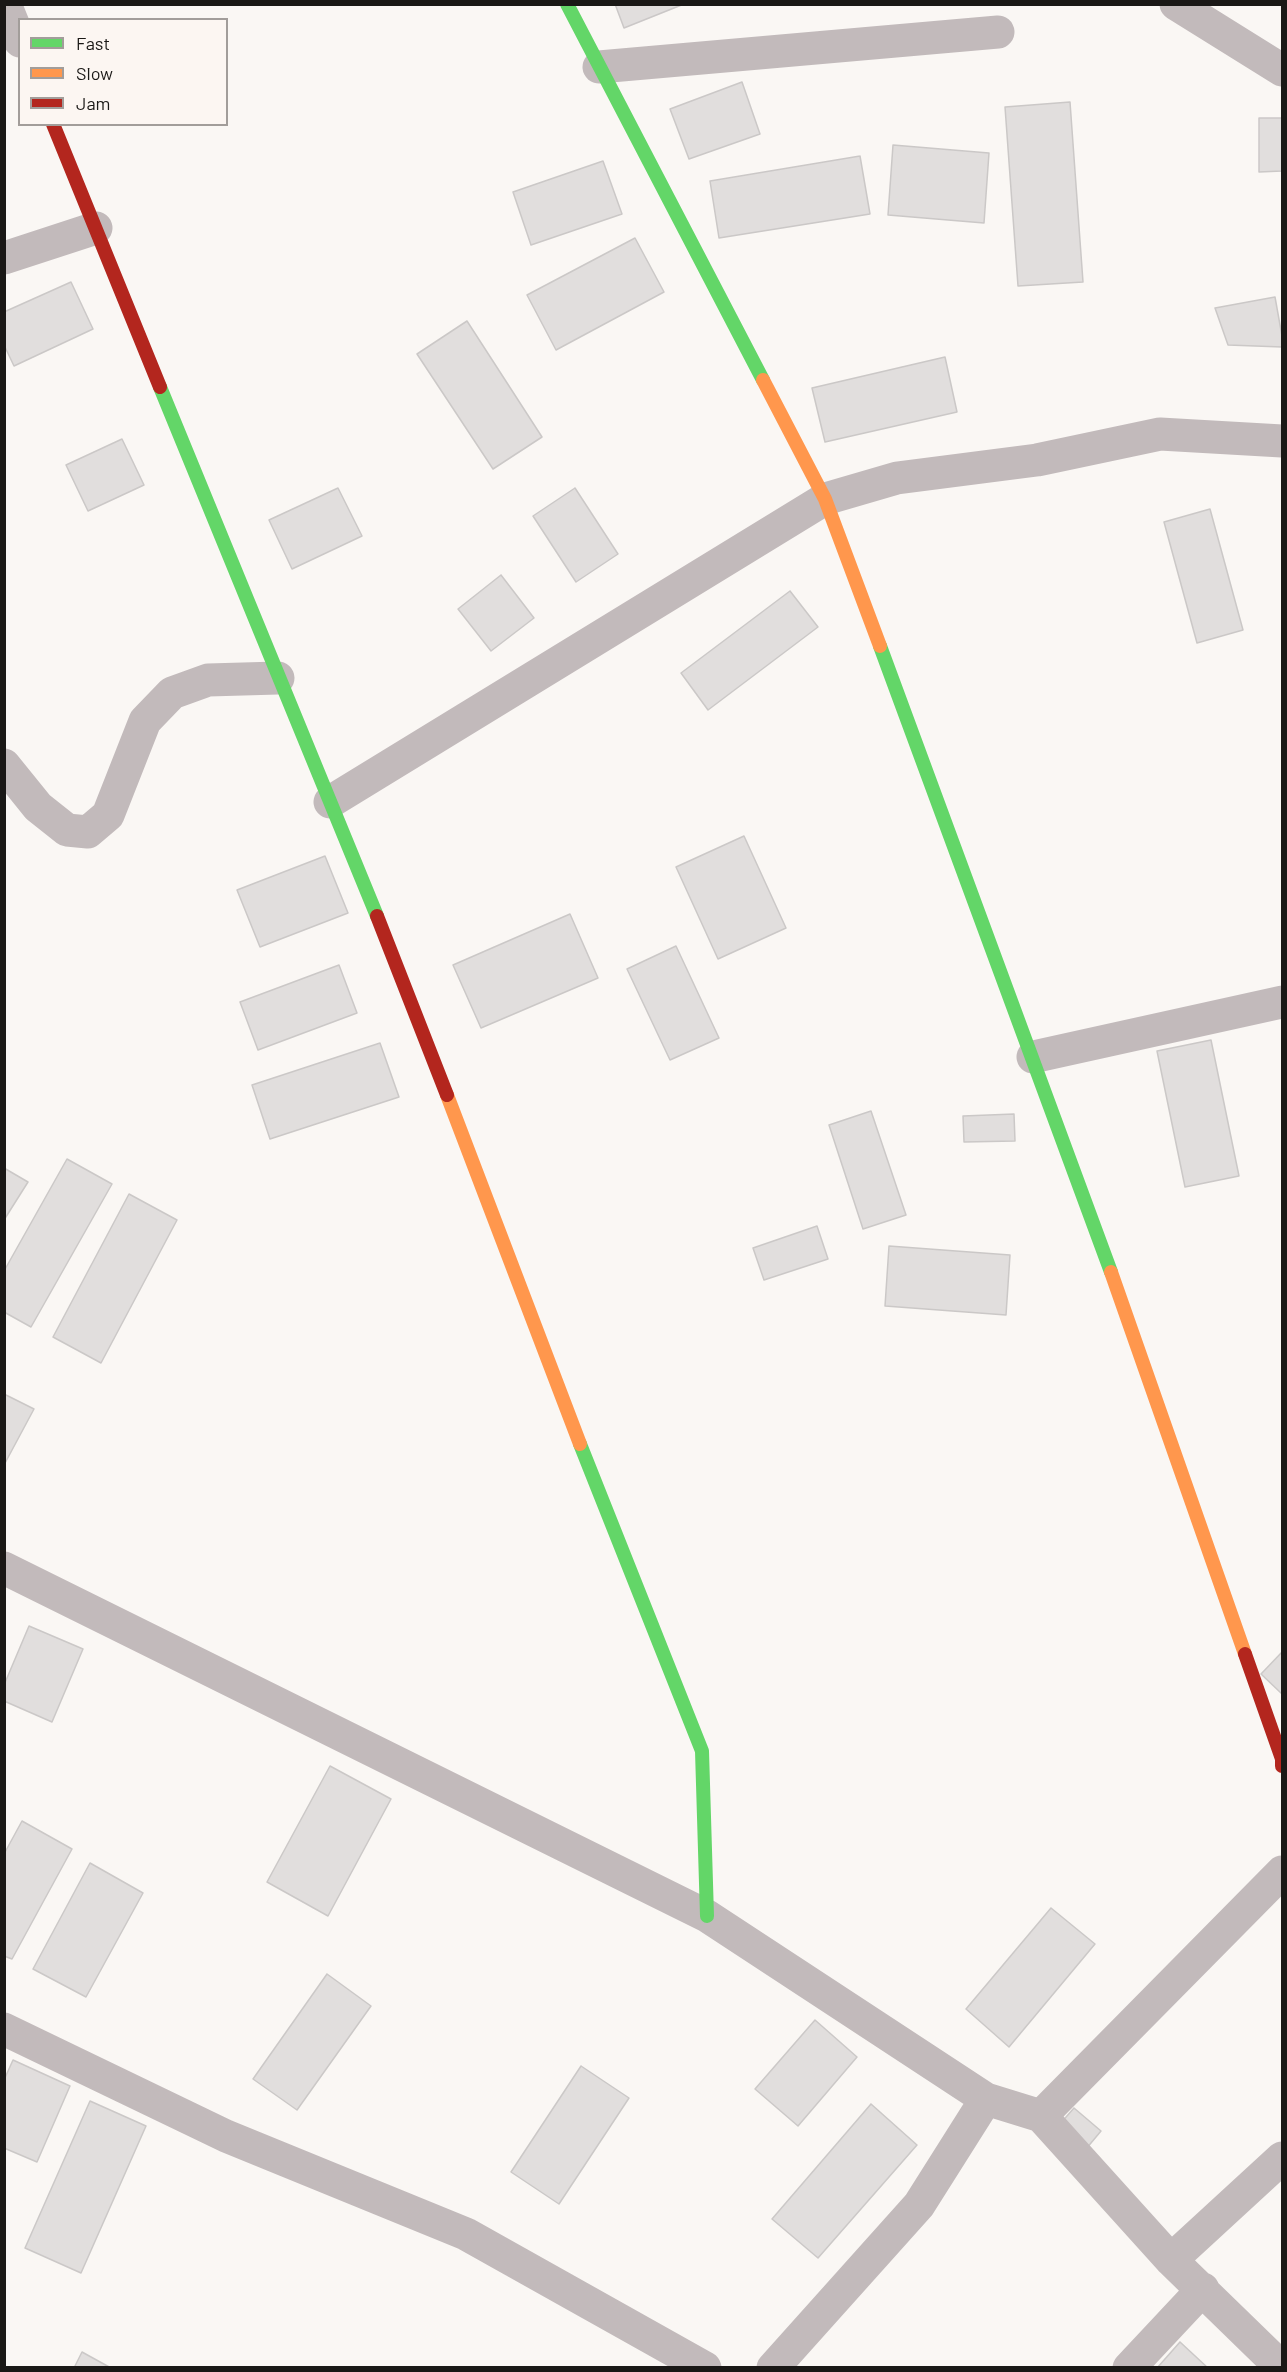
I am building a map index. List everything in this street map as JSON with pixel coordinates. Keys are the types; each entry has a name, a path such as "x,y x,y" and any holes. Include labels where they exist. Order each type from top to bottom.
{"street":[{"path":"5,4 18,36"},
{"path":"567,4 825,499 1104,1252 1282,1759 1282,1766"},
{"path":"1176,4 1282,70"},
{"path":"600,67 998,32"},
{"path":"54,126 402,978 623,1556 702,1751 707,1916"},
{"path":"4,258 96,228"},
{"path":"330,802 825,499 897,478 1038,460 1160,434 1282,441"},
{"path":"4,765 38,807 67,830 88,832 108,815 145,721 172,693 208,680 278,678"},
{"path":"1033,1057 1282,1002"},
{"path":"4,1568 707,1916 986,2099 1041,2116 1171,2260 1282,2367"},
{"path":"1041,2116 1282,1872"},
{"path":"4,2029 226,2136 466,2234 705,2367"},
{"path":"773,2367 919,2205 986,2099"},
{"path":"1171,2260 1282,2158"},
{"path":"1129,2367 1203,2289"}],"building":[{"path":"615,4 684,4 624,28"},
{"path":"742,82 760,134 689,159 670,109"},
{"path":"1070,102 1083,282 1018,286 1005,107"},
{"path":"1259,118 1282,118 1282,171 1259,172"},
{"path":"893,145 989,153 984,223 888,215"},
{"path":"860,156 870,214 719,238 710,181"},
{"path":"603,161 622,214 531,245 513,192"},
{"path":"635,238 664,292 556,350 527,295"},
{"path":"71,282 93,329 14,366 4,345 4,312"},
{"path":"1275,297 1282,347 1228,345 1215,308"},
{"path":"467,321 542,437 493,469 417,354"},
{"path":"945,357 957,412 825,442 812,388"},
{"path":"122,439 144,485 88,511 66,465"},
{"path":"338,488 362,536 292,569 269,520"},
{"path":"575,488 618,554 576,582 533,516"},
{"path":"1210,509 1243,630 1197,643 1164,522"},
{"path":"501,575 534,618 491,651 458,609"},
{"path":"790,591 818,627 708,710 681,673"},
{"path":"744,836 786,928 718,959 676,867"},
{"path":"325,856 348,913 260,947 237,890"},
{"path":"570,914 598,978 481,1028 453,965"},
{"path":"676,946 719,1038 670,1060 627,969"},
{"path":"339,965 357,1013 258,1050 240,1002"},
{"path":"1211,1040 1239,1176 1185,1187 1157,1051"},
{"path":"380,1043 399,1097 270,1139 252,1085"},
{"path":"871,1111 906,1215 863,1229 829,1125"},
{"path":"1014,1114 1015,1141 964,1142 963,1116"},
{"path":"67,1159 112,1184 31,1327 4,1312 4,1271"},
{"path":"4,1168 28,1182 4,1220"},
{"path":"129,1194 177,1220 101,1363 53,1337"},
{"path":"817,1226 828,1259 764,1280 753,1248"},
{"path":"889,1246 1010,1255 1006,1315 885,1306"},
{"path":"4,1394 34,1409 4,1465"},
{"path":"29,1626 83,1649 52,1722 4,1701 4,1685"},
{"path":"1282,1652 1282,1694 1261,1674"},
{"path":"330,1766 391,1799 328,1916 267,1882"},
{"path":"22,1821 72,1849 12,1959 4,1956 4,1854"},
{"path":"90,1863 143,1893 86,1997 33,1969"},
{"path":"1051,1908 1095,1944 1009,2047 966,2009"},
{"path":"327,1974 371,2006 297,2110 253,2079"},
{"path":"815,2020 857,2057 798,2126 755,2089"},
{"path":"13,2060 70,2086 37,2162 4,2148 4,2080"},
{"path":"581,2066 629,2098 559,2204 511,2172"},
{"path":"90,2101 146,2126 81,2273 25,2248"},
{"path":"871,2104 917,2145 818,2258 772,2219"},
{"path":"1074,2108 1101,2131 1086,2149 1059,2125"},
{"path":"1180,2342 1208,2368 1157,2368"},
{"path":"82,2352 111,2368 74,2368"}],"traffic: fast":[{"path":"567,4 763,380"},
{"path":"160,387 377,916"},
{"path":"880,646 1111,1272"},
{"path":"580,1444 702,1751 707,1916"}],"traffic: slow":[{"path":"763,380 825,499 880,646"},
{"path":"447,1095 580,1444"},
{"path":"1111,1272 1245,1654"}],"traffic: jam":[{"path":"54,126 160,387"},
{"path":"377,916 447,1095"},
{"path":"1245,1654 1282,1759 1282,1766"}]}
